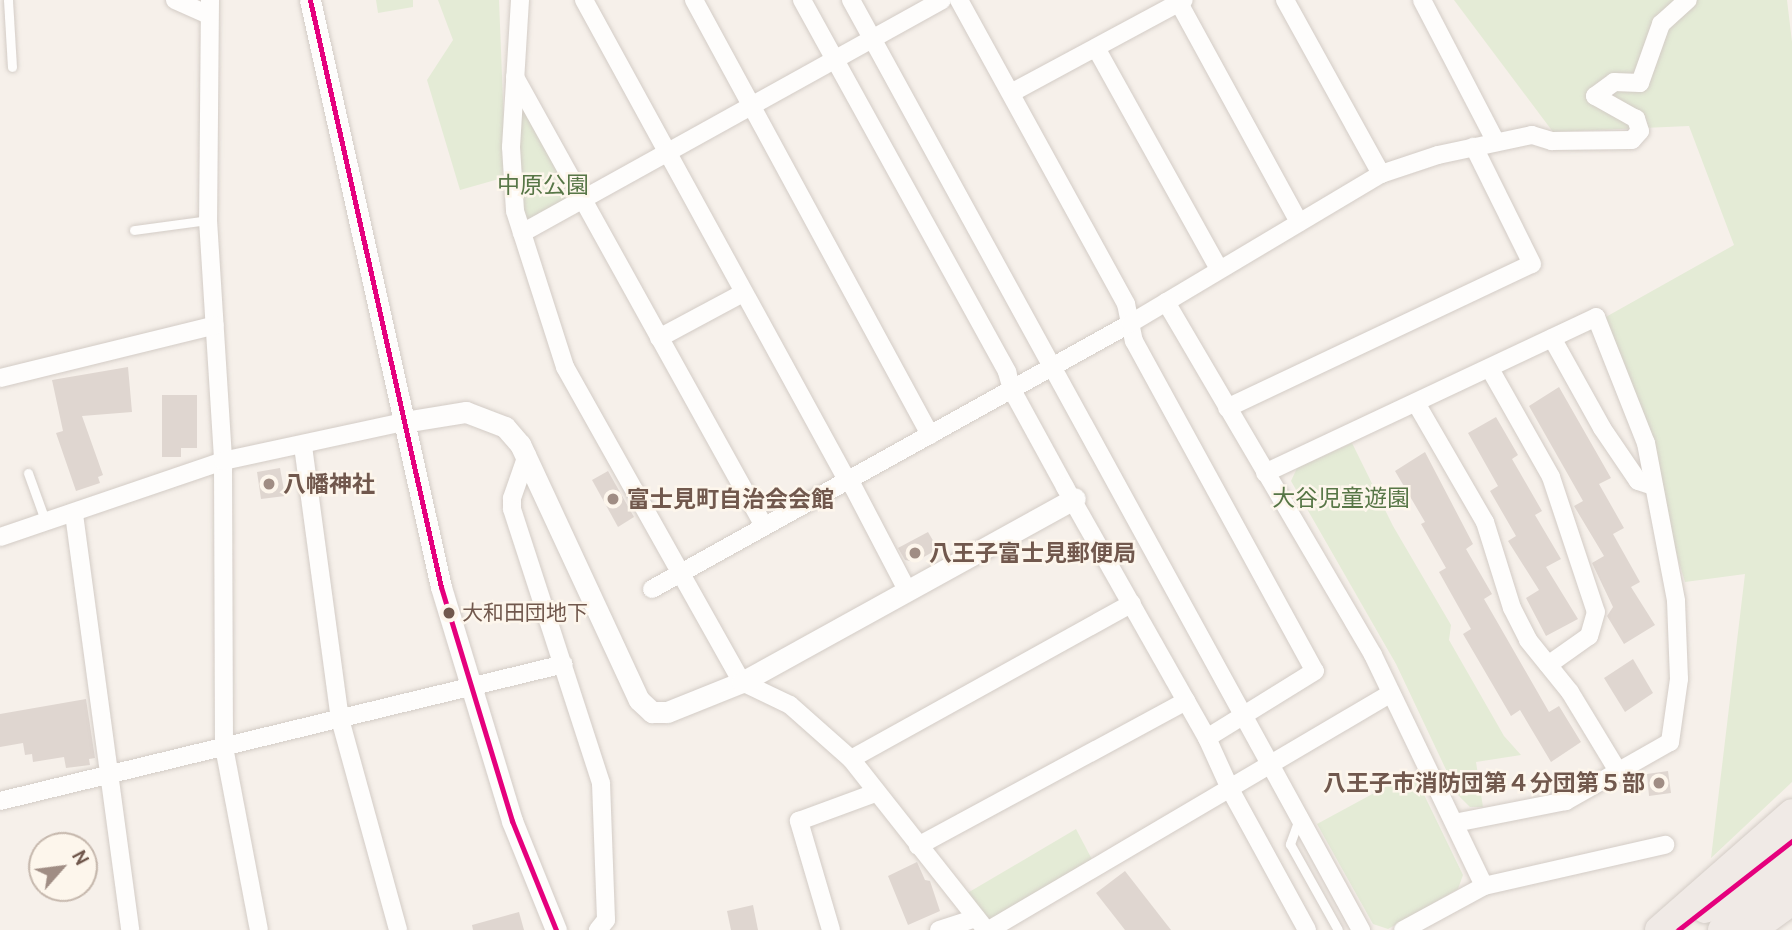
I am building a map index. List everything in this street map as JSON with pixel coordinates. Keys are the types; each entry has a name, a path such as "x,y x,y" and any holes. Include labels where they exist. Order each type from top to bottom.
{"highway":[{"path":"1659,930 1792,813"},
{"path":"1678,930 1792,841"},
{"path":"1722,930 1792,873"},
{"path":"1752,930 1792,901"}],"street":[{"path":"175,0 209,7 208,220 223,461 224,747 259,930"},
{"path":"310,0 441,587 512,821 555,930"},
{"path":"520,0 511,147 515,211 565,367 742,682 790,705 850,758 875,793 983,926"},
{"path":"584,0 907,590"},
{"path":"694,0 930,435"},
{"path":"802,0 1007,372 1012,390 1208,738 1231,791 1307,930"},
{"path":"851,0 1242,718 1361,930"},
{"path":"522,233 942,0"},
{"path":"959,0 1126,304 1134,341 1314,671 1208,738"},
{"path":"1286,0 1381,174"},
{"path":"1422,0 1496,142"},
{"path":"652,589 1052,368 1381,174 1474,147 1532,135 1552,141 1632,140 1640,131 1636,119 1595,96 1614,82 1640,83 1661,24 1688,0"},
{"path":"1011,93 1181,1 1299,222"},
{"path":"1096,48 1219,269"},
{"path":"515,77 764,526"},
{"path":"1227,408 1532,264 1474,147"},
{"path":"659,338 743,293"},
{"path":"1166,302 1353,620 1484,886"},
{"path":"1265,473 1596,317 1646,443 1676,601 1680,641 1676,710 1670,742 1566,801 1455,823"},
{"path":"0,379 215,326"},
{"path":"1552,338 1602,428 1638,481 1653,486"},
{"path":"1490,369 1551,477 1596,612 1589,636 1548,666"},
{"path":"1416,403 1485,522 1512,608 1528,640 1619,773"},
{"path":"0,537 74,514 223,461 303,446 435,414 481,415 505,427 527,455 639,700 652,712 667,712 742,682 1075,498"},
{"path":"303,446 340,719 398,930"},
{"path":"527,455 512,498 512,509 601,783 606,920 598,930"},
{"path":"74,514 130,930"},
{"path":"850,758 1132,603"},
{"path":"0,801 564,664"},
{"path":"939,930 983,926 1231,791 1269,765 1389,694"},
{"path":"918,846 1186,701"},
{"path":"831,930 799,821 875,793"},
{"path":"1403,930 1484,886 1665,845"}],"lane":[{"path":"8,0 12,66"},
{"path":"134,230 208,220"},
{"path":"28,473 46,523"},
{"path":"1299,819 1290,844 1338,930"}],"green space":[{"path":"376,0 413,0 413,7 378,13"},
{"path":"438,0 499,0 506,177 460,190 427,80 453,40"},
{"path":"1454,0 1787,0 1792,42 1792,782 1711,858 1745,574 1685,582 1604,318 1734,245 1689,126 1553,132"},
{"name":"中原公園","path":"515,77 583,197 522,233"},
{"name":"大谷児童遊園","path":"1352,443 1393,526 1451,625 1449,640 1504,736 1521,755 1476,762 1483,807 1470,807 1458,795 1396,664 1291,481 1297,468"},
{"path":"1413,772 1463,875 1458,889 1388,929 1373,924 1317,824"},
{"path":"1076,829 1096,867 989,930 959,898"}],"building":[{"path":"128,367 132,412 82,416 103,475 98,477 100,483 76,491 56,433 63,431 52,380"},
{"path":"1559,387 1611,478 1599,484 1624,528 1613,534 1640,582 1631,587 1655,625 1624,644 1607,616 1613,607 1592,563 1604,556 1574,506 1583,501 1529,406"},
{"path":"162,395 197,395 197,448 181,448 181,457 162,457"},
{"path":"1496,417 1518,455 1512,459 1542,511 1535,515 1561,559 1546,567 1578,619 1546,636 1526,598 1539,590 1508,541 1516,536 1490,491 1498,486 1468,433"},
{"path":"1425,452 1473,544 1466,549 1492,594 1484,599 1549,712 1559,706 1581,742 1551,762 1520,710 1511,716 1463,634 1471,629 1439,572 1446,568 1421,524 1425,522 1395,471"},
{"name":"八幡神社","path":"280,468 285,496 261,499 257,472"},
{"name":"富士見町自治会会館","path":"608,471 634,517 618,527 592,480"},
{"path":"928,532 938,549 915,562 905,560 898,548"},
{"path":"1633,659 1653,693 1625,712 1604,678"},
{"path":"86,699 95,758 89,759 90,765 66,768 64,757 33,762 32,754 25,755 23,743 0,747 0,714"},
{"name":"八王子市消防団第４分団第５部","path":"1668,771 1671,793 1649,796 1647,774"},
{"path":"917,862 925,880 930,881 940,911 908,925 888,876"},
{"path":"1125,871 1171,930 1125,930 1096,893"},
{"path":"753,905 758,930 731,930 727,911"},
{"path":"519,912 524,930 473,930 472,925"}],"transit line":[{"path":"310,0 441,587 512,821 556,930"},
{"path":"1678,930 1792,841"}],"place":[{"name":"八幡神社","path":"269,484"},
{"name":"富士見町自治会会館","path":"613,499"},
{"name":"八王子富士見郵便局","path":"915,553"},
{"name":"大和田団地下","path":"449,613"},
{"name":"八王子市消防団第４分団第５部","path":"1659,783"}]}
